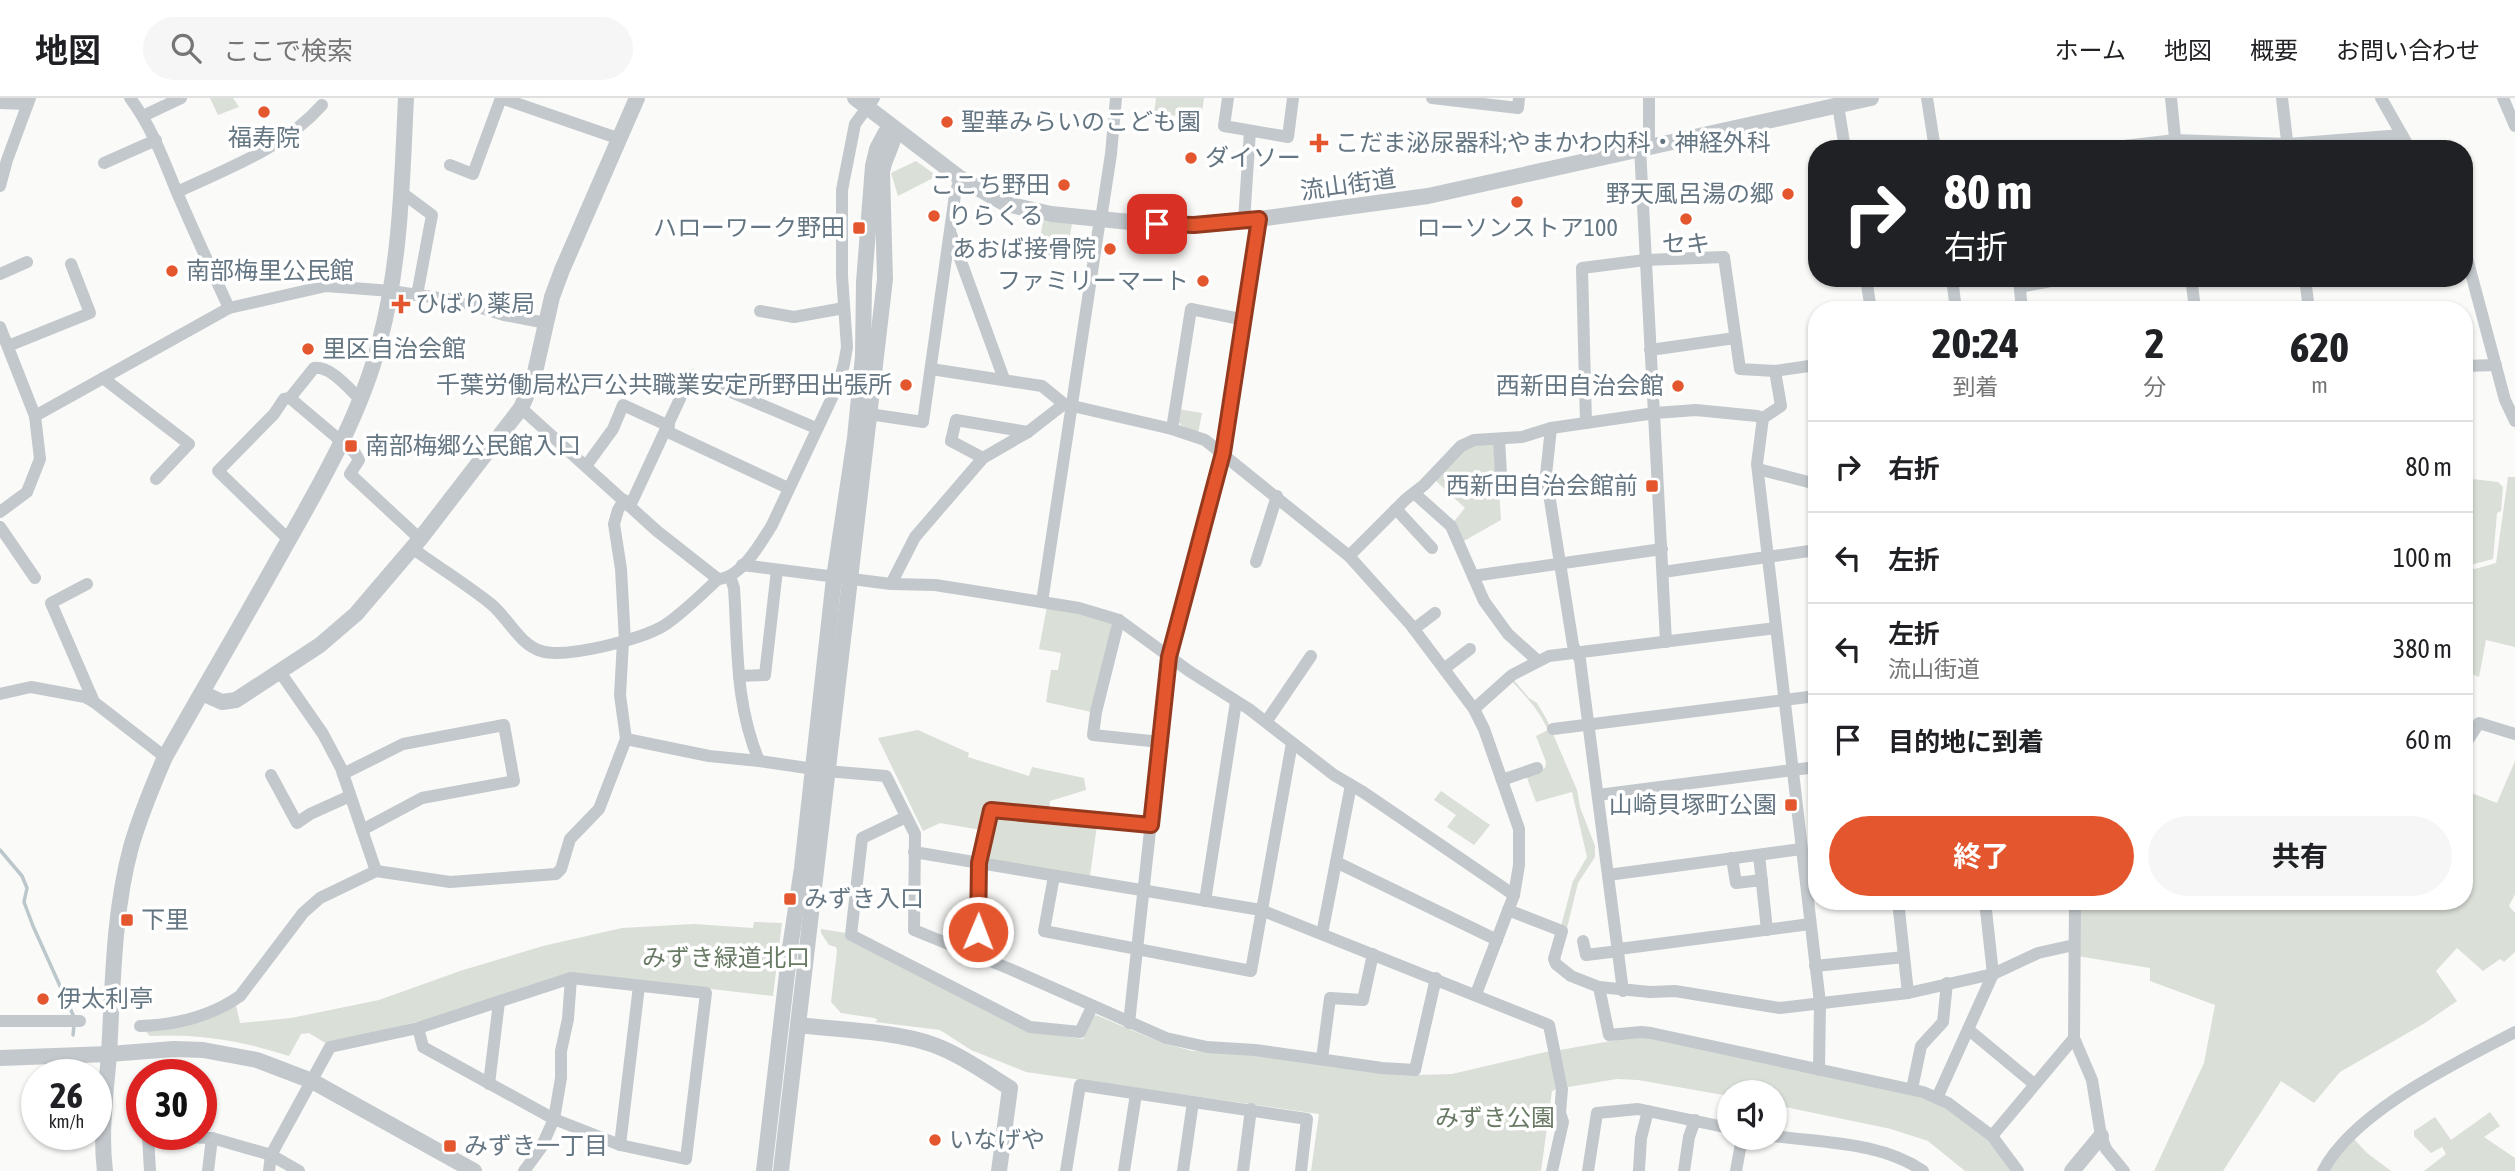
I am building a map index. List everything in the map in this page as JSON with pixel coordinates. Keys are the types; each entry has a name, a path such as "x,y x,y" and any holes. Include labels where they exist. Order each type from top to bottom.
{"street":[{"path":"130,98 156,140 229,308"},
{"path":"143,116 181,98"},
{"path":"106,1171 103,1136 117,937 125,875 138,824 165,757 289,541 341,443 360,399 377,351 391,291 401,192 405,98"},
{"path":"202,693 228,703 320,645 356,614 416,543 521,408 533,380 545,323 562,270 637,98"},
{"path":"1041,602 1068,405 1111,154 1116,98"},
{"path":"1228,98 1224,126 1288,137 1293,98"},
{"path":"1432,98 1518,108 1519,98"},
{"path":"1649,98 1644,147 1645,260 1666,642"},
{"name":"流山街道","path":"865,101 895,130 960,178 1006,204 1051,214 1194,225 1428,197 1871,98"},
{"path":"1927,98 1934,140"},
{"path":"2171,98 2176,140"},
{"path":"2283,98 2287,140"},
{"path":"2381,98 2405,140"},
{"path":"2503,98 2515,127"},
{"path":"450,165 473,174 501,99 620,139"},
{"path":"0,103 28,101 0,186"},
{"path":"290,398 355,453 359,460 350,474 387,506 416,543 491,605 522,638 539,651 570,652 624,641 665,625 742,565 761,543 855,348 844,308 842,190 855,124 865,101"},
{"path":"1846,102 1846,140"},
{"path":"177,192 265,151 309,120 322,105"},
{"path":"764,1171 820,770 842,579 855,438 855,348 864,282 874,159 886,132 895,130 895,139 884,160 882,172 884,279 869,414 842,579"},
{"path":"1129,1023 1169,657 1223,453 1245,320 1251,220 1250,131"},
{"path":"2376,140 2402,135"},
{"path":"104,163 156,140"},
{"path":"869,414 923,422 960,178"},
{"path":"401,192 432,215 417,295"},
{"path":"950,230 1004,379"},
{"path":"1586,423 1582,268 1645,260 1724,257 1740,369 1775,371 1808,366"},
{"path":"0,274 27,262"},
{"path":"8,346 90,313 71,264"},
{"path":"946,270 964,272"},
{"path":"2473,280 2496,365 2515,421"},
{"path":"35,416 229,308 326,286 391,291 459,301 504,315 545,323"},
{"path":"760,311 794,317 844,308"},
{"path":"1172,429 1191,309 1245,320"},
{"path":"0,327 35,416 40,459 27,492 0,512"},
{"path":"1650,350 1735,338"},
{"path":"2473,366 2496,365"},
{"path":"289,541 218,471 274,414 284,399 290,398 314,368 328,370 360,399"},
{"path":"931,369 1042,386 1068,405 1172,429 1205,440 1349,556 1414,629 1474,709 1484,729 1519,829 1519,865 1514,895 1476,994"},
{"path":"1763,418 1781,407 1775,371"},
{"path":"140,1026 180,1022 205,1015 228,1004 240,996 303,913 320,898 376,871 450,882 556,874 561,869 570,839 599,809 626,739 620,695 624,641 621,569 614,524 618,510 627,503 668,428 691,375 816,428"},
{"path":"103,378 189,444 156,479"},
{"path":"586,466 613,429 623,405 788,488"},
{"path":"891,584 915,537 983,458 1068,405"},
{"path":"521,408 627,503 724,577 734,588 741,704 747,733 759,761"},
{"path":"1349,556 1461,446 1474,440 1522,437 1551,428 1655,413 1696,410 1757,415 1763,418"},
{"path":"1763,418 1758,469 1808,907"},
{"path":"983,458 951,441 956,420 1028,432"},
{"path":"1551,428 1546,475 1573,645 1580,660 1623,991"},
{"path":"1499,439 1503,491"},
{"path":"1758,469 1808,482"},
{"path":"1414,493 1451,526 1496,619 1538,661"},
{"path":"1256,562 1277,496"},
{"path":"1396,509 1432,548"},
{"path":"0,527 35,578"},
{"path":"1473,576 1662,549"},
{"path":"1663,572 1808,551"},
{"path":"742,565 842,579 935,585 1079,608 1119,620 1351,785 1514,895"},
{"path":"739,676 765,674 777,570"},
{"path":"86,584 51,603 94,702"},
{"path":"1414,629 1435,613"},
{"path":"1119,620 1096,712 1093,735 1160,742"},
{"path":"1474,709 1512,675 1549,656 1776,628"},
{"path":"1445,668 1470,649"},
{"path":"1266,722 1311,656"},
{"path":"281,672 323,734 343,774 376,871"},
{"path":"0,694 31,687 85,697 165,757"},
{"path":"1553,729 1808,696"},
{"path":"1205,901 1237,702"},
{"path":"2473,732 2479,723 2515,734"},
{"path":"343,774 403,744 504,725 514,781 422,798 362,830"},
{"path":"626,739 709,756 886,776 915,834 914,930 1129,1023 1186,1044 1255,1050 1382,1069 1415,1070 1436,978"},
{"path":"1054,876 1044,931 1251,971 1292,743"},
{"path":"1502,780 1537,768"},
{"path":"1598,795 1808,768"},
{"path":"781,1171 799,1026 820,770"},
{"path":"271,775 297,823 310,814 351,796"},
{"path":"1322,934 1351,785"},
{"path":"978,956 979,863 991,810 1151,825"},
{"path":"906,817 862,838 851,935 1030,1027 1080,1032 1092,1007"},
{"path":"1608,875 1801,849"},
{"path":"914,852 1261,910 1549,1024 1562,1089 1560,1113 1563,1122 1552,1171"},
{"path":"1759,855 1767,930"},
{"path":"1732,858 1736,883 1762,880"},
{"path":"1336,862 1497,940"},
{"path":"1808,910 1820,1003 1819,1070"},
{"path":"1899,910 1908,993"},
{"path":"1937,1098 1993,974 1986,910"},
{"path":"2075,910 2074,1038 2092,1080 2101,1136 2106,1149 2124,1171"},
{"path":"1508,911 1562,932 1554,959 1556,964 1571,976 1599,987 1623,991 1675,991 1780,1008 1908,993 1993,974 2038,953 2074,945"},
{"path":"1583,941 1586,955 1810,924"},
{"path":"1322,1059 1331,998 1363,1000 1373,954"},
{"path":"1815,966 1904,957"},
{"path":"524,1171 541,1149 554,1119 571,978"},
{"path":"269,1171 271,1155 330,1047 418,1028 571,978 706,993 686,1159 620,1145 554,1119 423,1047 418,1028"},
{"path":"1912,1089 1921,1046 1943,1022 1947,983"},
{"path":"620,1145 639,986"},
{"path":"1599,987 1609,1035 1641,1032 1912,1089 1948,1103 1992,1136 2018,1171"},
{"path":"489,1084 499,1002"},
{"path":"0,1021 80,1021"},
{"path":"799,1026 930,1043 956,1055 1010,1088 999,1171"},
{"path":"1969,1030 2034,1084"},
{"path":"2323,1171 2334,1153 2379,1110 2515,1031"},
{"path":"1992,1136 2074,1038"},
{"path":"0,1058 108,1055 167,1049 214,1052 257,1060 312,1082 474,1171"},
{"path":"1066,1171 1080,1085 1307,1119 1301,1171"},
{"path":"1124,1171 1136,1094"},
{"path":"1183,1171 1193,1102"},
{"path":"1243,1171 1251,1109"},
{"path":"1640,1171 1641,1138 1648,1111"},
{"path":"1588,1171 1597,1113 1648,1111 1717,1125"},
{"path":"1684,1171 1689,1137 1695,1120"},
{"path":"2072,1171 2101,1136"},
{"path":"1787,1138 1884,1151 1907,1160 1923,1171"},
{"path":"217,1139 271,1155 299,1171"},
{"path":"149,1150 150,1171"},
{"path":"208,1171 211,1150"},
{"path":"1737,1171 1740,1150"}],"green space":[{"path":"210,98 233,98 239,107 218,115"},
{"path":"1156,98 1204,98 1201,119 1154,113"},
{"path":"916,161 937,176 898,196 891,173"},
{"path":"1043,221 1072,224 1065,262 1037,259"},
{"path":"1178,409 1202,413 1198,434 1179,423"},
{"path":"1496,443 1501,520 1462,542 1452,524 1465,508 1433,478 1464,445"},
{"path":"2508,477 2515,477 2515,647 2486,640 2479,677 2473,674 2473,569 2496,563"},
{"path":"2473,479 2498,482 2503,487 2501,511 2497,513 2493,559 2473,564"},
{"path":"1047,606 1097,617 1112,624 1091,712 1046,702 1051,670 1058,670 1061,653 1039,649"},
{"path":"1513,679 1529,698 1537,703 1547,720 1577,790 1580,807 1595,846 1595,857 1578,883 1567,928 1561,926 1573,881 1587,857 1572,792 1536,802 1526,775 1545,768 1546,762 1536,736 1548,730 1536,709 1511,680"},
{"path":"918,730 969,753 968,757 1029,776 1032,767 1084,778 1086,790 1050,801 1049,811 987,805 981,830 940,823 923,831 878,738"},
{"path":"2515,761 2515,894 2509,906 2515,913 2515,952 2504,962 2500,959 2483,971 2457,948 2436,971 2457,1001 2425,1023 2340,1072 2314,1103 2281,1081 2223,1171 2154,1171 2204,1063 2215,1005 2150,981 2150,968 2077,956 2080,910 2473,910 2473,794 2497,803"},
{"path":"1441,791 1490,825 1474,845 1447,827 1456,815 1434,800"},
{"path":"997,816 1097,825 1090,876 987,860 985,856 994,818"},
{"name":"みずき緑道北口","path":"754,922 782,923 773,996 570,973 424,1020 327,1044 309,1033 301,1034 289,1056 220,1039 150,1036 143,1029 236,1005 240,1023 291,1018 379,1000 460,971 543,946 622,928 694,924 753,928"},
{"name":"みずき公園","path":"821,929 846,933 846,939 1028,1031 1083,1039 1092,1017 1096,1015 1160,1042 1192,1051 1240,1053 1384,1073 1419,1075 1452,1074 1550,1051 1558,1089 1552,1091 1541,1171 1311,1171 1319,1114 1026,1072 971,1050 940,1030 875,1022 878,1020 874,1018 841,1013 831,1002 837,951 836,947 829,945"},
{"path":"1639,1036 1908,1092 1944,1107 1986,1138 2012,1171 1965,1171 1928,1141 1891,1129 1787,1107 1787,1080 1717,1080 1717,1094 1638,1080 1617,1079 1568,1087 1560,1050"},
{"path":"2490,1112 2500,1126 2484,1137 2515,1158 2515,1171 2424,1171 2446,1154 2442,1147 2431,1153 2414,1136 2414,1131 2435,1117 2451,1140"},
{"path":"2353,1138 2367,1153 2391,1171 2326,1171"}],"waterway":[{"path":"0,850 22,876 27,888 24,902 74,1017"},
{"path":"73,1035 74,1025"}],"place":[{"name":"福寿院","path":"264,112"},
{"name":"聖華みらいのこども園","path":"947,122"},
{"name":"こだま泌尿器科;やまかわ内科・神経外科","path":"1319,143"},
{"name":"ダイソー","path":"1191,158"},
{"name":"ここち野田","path":"1064,185"},
{"name":"野天風呂湯の郷","path":"1788,194"},
{"name":"ローソンストア100","path":"1517,202"},
{"name":"りらくる","path":"934,216"},
{"name":"セキ","path":"1686,219"},
{"name":"ハローワーク野田","path":"859,228"},
{"name":"あおば接骨院","path":"1110,249"},
{"name":"南部梅里公民館","path":"172,271"},
{"name":"ファミリーマート","path":"1203,281"},
{"name":"ひばり薬局","path":"401,304"},
{"name":"里区自治会館","path":"308,349"},
{"name":"千葉労働局松戸公共職業安定所野田出張所","path":"906,385"},
{"name":"西新田自治会館","path":"1678,386"},
{"name":"南部梅郷公民館入口","path":"351,446"},
{"name":"西新田自治会館前","path":"1652,486"},
{"name":"山崎貝塚町公園","path":"1791,805"},
{"name":"みずき入口","path":"790,899"},
{"name":"下里","path":"127,920"},
{"name":"伊太利亭","path":"43,999"},
{"name":"いなげや","path":"935,1140"},
{"name":"みずき一丁目","path":"450,1146"}],"route":[{"path":"978,932 979,863 991,810 1151,825 1169,657 1223,453 1259,219 1194,225 1157,224"}]}
